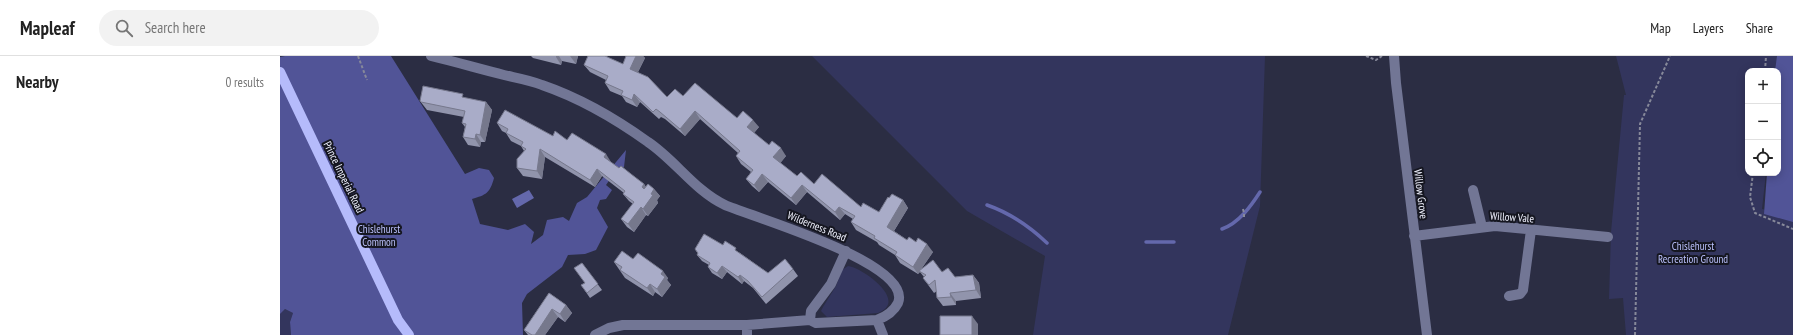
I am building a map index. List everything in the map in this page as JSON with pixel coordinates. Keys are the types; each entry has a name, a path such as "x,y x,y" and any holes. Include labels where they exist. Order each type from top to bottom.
{"main road":[{"name":"Prince Imperial Road","path":"280,72 398,320 409,335"}],"street":[{"name":"Wilderness Road","path":"431,56 541,84 605,114 648,142 709,195 724,204 801,232 846,251 885,275 897,288 899,296 897,305 889,314 877,320 816,324 810,320 747,330 623,325 609,328 596,335"},
{"name":"Willow Grove","path":"1394,56 1414,236 1428,335"},
{"path":"1473,190 1482,227"},
{"name":"Willow Vale","path":"1414,236 1495,226 1608,237"},
{"path":"1509,296 1520,294 1524,290 1531,230"},
{"path":"810,320 811,311 831,284 846,251"},
{"path":"877,320 883,335"}],"path":[{"path":"358,56 367,80"},
{"path":"1366,56 1376,60 1382,56"},
{"path":"1635,335 1640,124 1670,56"},
{"path":"1765,68 1766,56"},
{"path":"1753,176 1750,197 1755,213 1793,229"},
{"path":"1243,209 1244,215"}],"green space":[{"name":"Chislehurst Common","path":"391,56 465,174 479,168 489,170 494,178 487,193 472,199 480,224 508,230 525,224 534,232 531,244 543,235 547,220 563,217 569,221 577,203 587,197 626,150 624,167 617,169 606,185 612,190 606,199 600,200 597,208 608,227 596,250 585,254 568,255 562,267 527,294 522,303 523,335 291,335 290,322 293,313 285,309 280,314 280,57"},
{"path":"812,56 1265,56 1260,206 1228,335 1033,335 1045,256 967,211"},
{"name":"Chislehurst Recreation Ground","path":"1616,56 1780,56 1778,68 1745,68 1745,176 1766,176 1762,209 1793,215 1793,335 1626,335 1623,298 1609,299 1611,232 1624,95 1626,95"},
{"path":"1777,56 1793,56 1793,222 1764,214 1767,176 1781,176 1781,68 1775,68"},
{"path":"848,266 863,272 880,286 886,293 888,301 886,308 878,313 827,317 821,311 836,286 842,270"},
{"path":"285,309 293,313 290,322 291,335 280,335 280,314"}],"shaded area":[{"path":"529,190 534,198 517,208 512,199"}],"building":[{"path":"588,56 605,56 623,64 626,56 636,56 630,69 648,77 667,97 675,89 683,96 695,83 737,118 743,111 753,120 747,127 769,145 772,141 781,148 773,157 797,176 801,172 814,184 822,174 861,207 863,203 879,212 888,197 889,198 892,194 903,200 887,227 907,240 909,237 916,242 918,238 927,244 913,267 895,255 897,252 874,238 875,236 851,222 855,216 839,207 835,212 802,185 791,198 762,174 754,185 746,179 753,170 736,156 740,151 695,111 680,129 656,109 653,112 634,94 632,100 621,95 623,91 605,83 608,76 584,65"},
{"path":"423,86 463,94 462,97 486,102 480,135 476,134 475,139 463,137 466,124 462,123 465,111 421,102"},
{"path":"505,110 553,136 555,131 567,140 572,133 606,154 604,157 619,168 621,166 644,184 642,187 644,189 648,184 654,189 651,194 653,195 643,209 641,207 628,224 621,219 634,202 623,194 625,191 597,169 590,180 540,149 537,171 517,168 517,159 526,149 521,146 523,142 506,133 508,129 497,123"},
{"path":"704,234 723,245 725,241 736,248 735,250 768,273 785,259 793,269 762,297 748,281 740,275 738,277 722,266 717,273 708,267 710,263 697,255 698,253 695,249"},
{"path":"622,251 633,259 638,253 663,271 661,274 665,277 657,289 650,284 647,288 620,270 622,267 614,262"},
{"path":"933,260 942,272 948,268 955,277 973,275 976,290 950,293 951,297 937,298 935,280 929,285 923,278 926,275 919,271"},
{"path":"582,263 598,284 587,293 581,285 585,283 574,268"},
{"path":"549,293 566,305 560,314 552,309 535,335 532,335 524,330"},
{"path":"940,316 972,316 972,335 940,335"}],"waterway":[{"path":"1222,229 1234,223 1249,208 1260,192"},
{"path":"987,205 1004,212 1019,221 1047,243"},
{"path":"1146,242 1174,242"}]}
